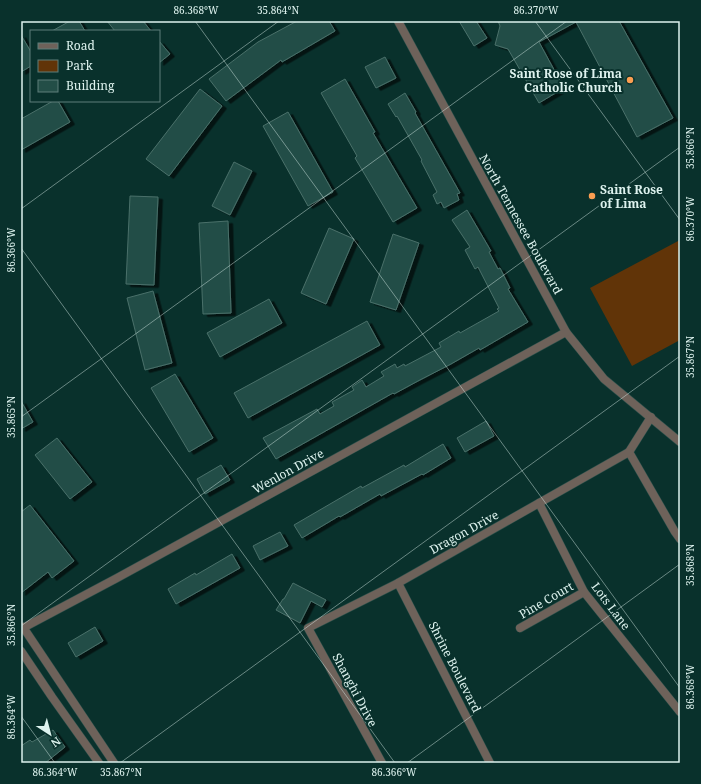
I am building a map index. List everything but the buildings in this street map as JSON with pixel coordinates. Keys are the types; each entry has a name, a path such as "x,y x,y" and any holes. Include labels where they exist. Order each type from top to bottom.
{"street":[{"name":"North Tennessee Boulevard","path":"398,21 566,332 604,378 680,442"},
{"name":"Wenlon Drive","path":"22,628 117,578 566,332"},
{"path":"650,417 629,452 674,532 680,539"},
{"name":"Dragon Drive","path":"308,628 398,583 629,452"},
{"name":"Lots Lane","path":"539,504 584,592 680,712"},
{"name":"Shrine Boulevard","path":"398,583 490,763"},
{"name":"Pine Court","path":"520,628 584,592"},
{"path":"22,628 114,763"},
{"name":"Shanghi Drive","path":"308,628 382,763"},
{"path":"21,651 99,763"}],"green space":[{"path":"680,240 680,340 632,366 590,288"}],"place":[{"name":"Saint Rose of Lima Catholic Church","path":"630,80"},
{"name":"Saint Rose of Lima","path":"592,196"}]}
